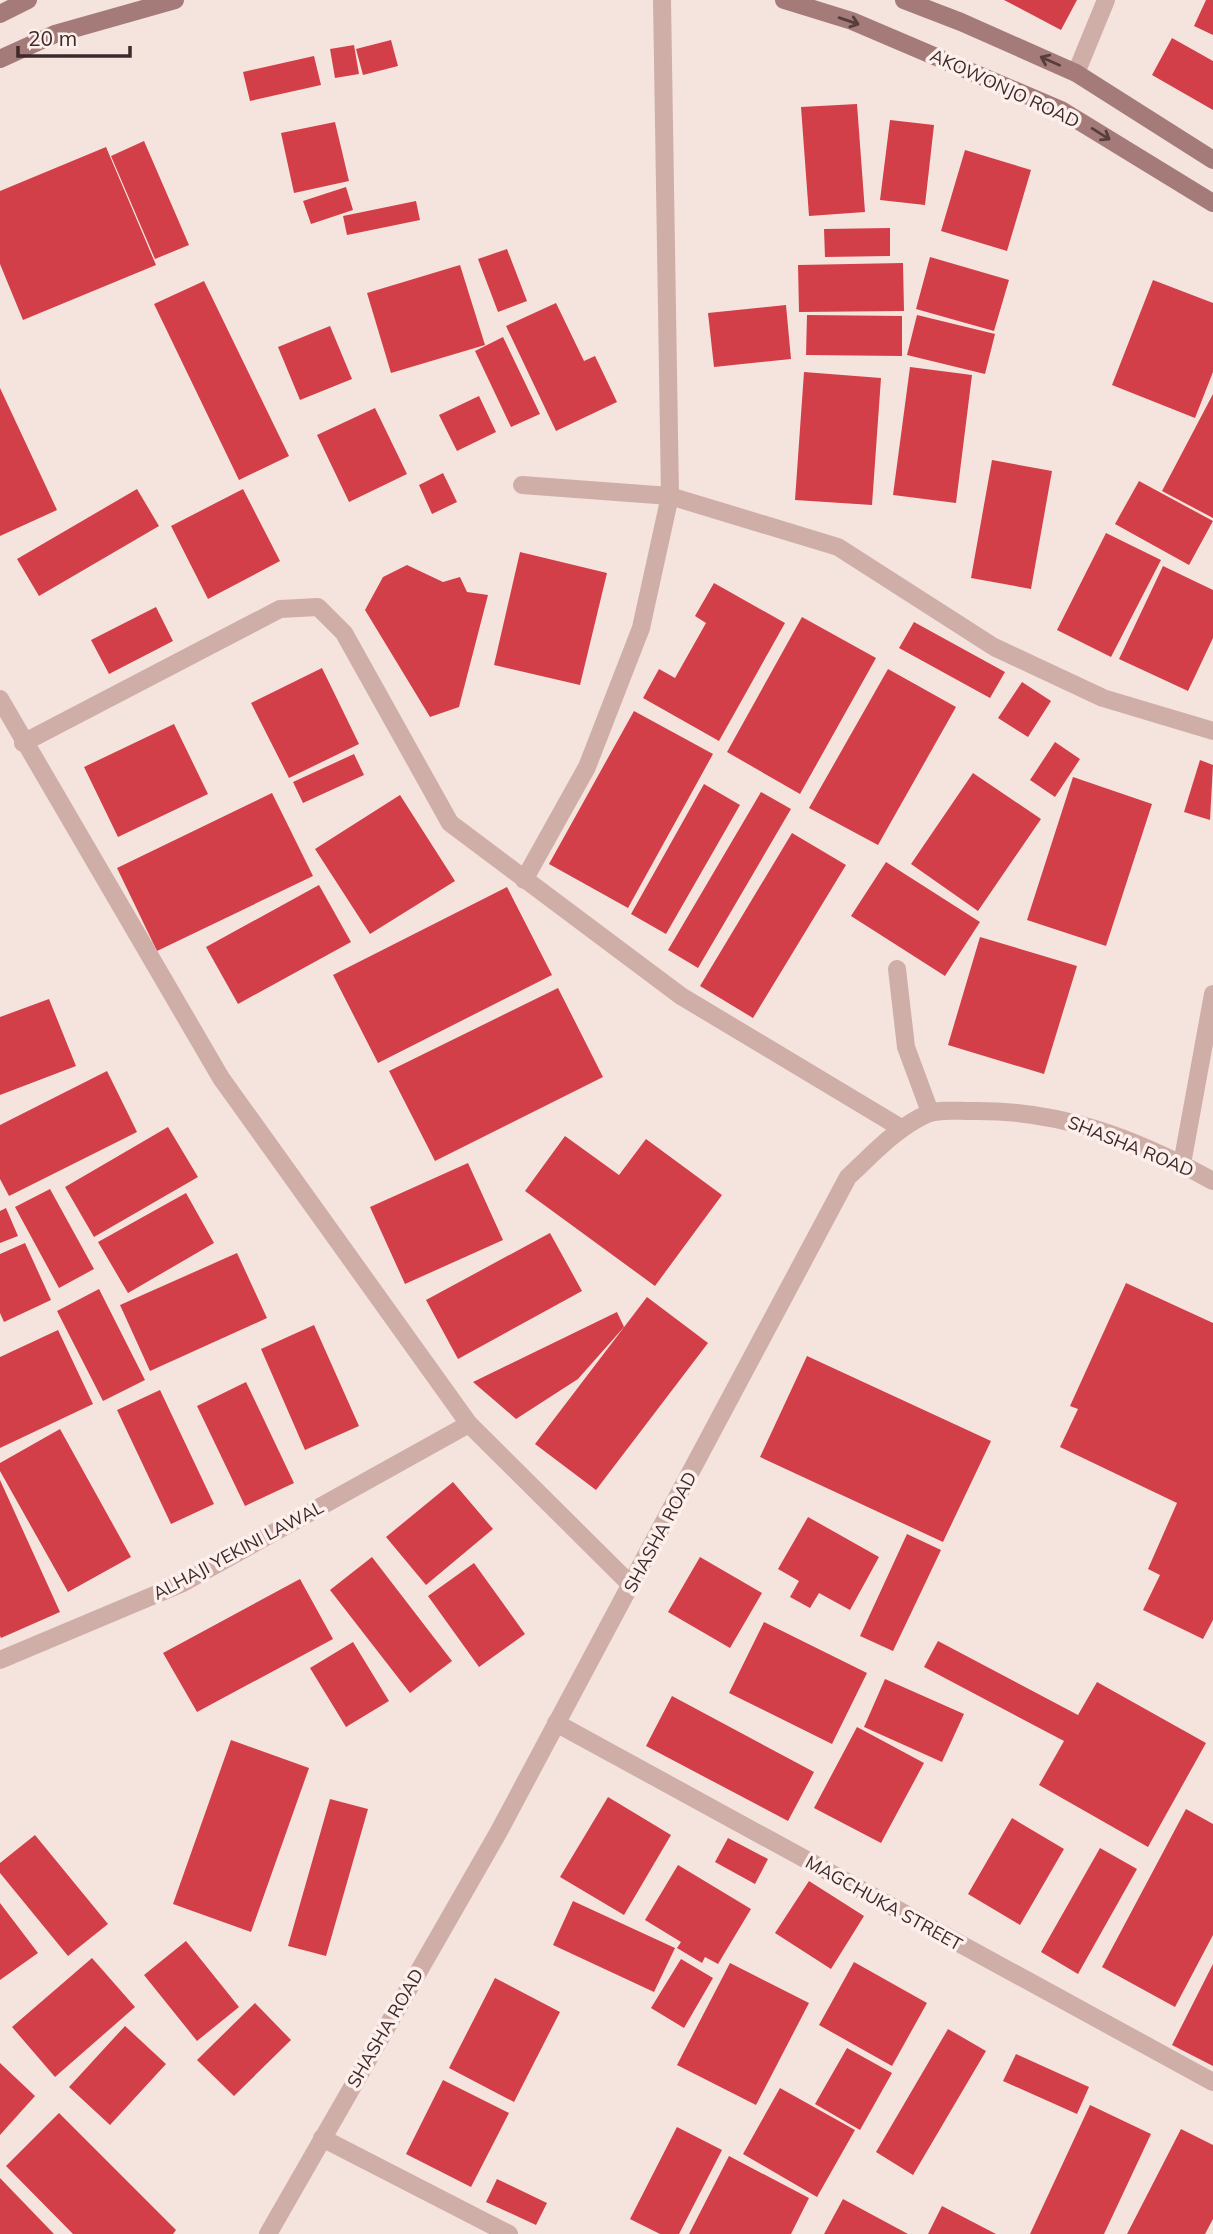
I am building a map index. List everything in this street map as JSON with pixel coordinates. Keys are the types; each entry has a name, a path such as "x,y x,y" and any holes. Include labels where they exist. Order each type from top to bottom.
{"main road":[{"path":"0,14 28,0"},
{"path":"0,59 55,34 175,0"},
{"name":"AKOWONJO ROAD","path":"784,0 852,21 1061,110 1213,203"},
{"path":"904,0 1076,73 1213,160"}],"street":[{"path":"523,880 587,767 641,628 670,496 662,0"},
{"path":"1076,73 1106,0"},
{"path":"522,485 670,496 838,547 994,646 1103,698 1213,731"},
{"path":"23,743 280,609 318,607 344,633 450,823 681,996 901,1128"},
{"path":"0,699 23,743 221,1078 468,1424 632,1586"},
{"path":"897,969 906,1047 930,1112"},
{"path":"1182,1164 1213,994"},
{"name":"SHASHA ROAD","path":"268,2234 498,1833 848,1177 901,1128 930,1112 1014,1110 1072,1120 1182,1164 1213,1181"},
{"name":"ALHAJI YEKINI LAWAL","path":"0,1660 183,1583 468,1424"},
{"name":"MAGCHUKA STREET","path":"556,1723 1213,2082"},
{"path":"322,2138 509,2234"}],"building":[{"path":"1004,0 1077,0 1061,30"},
{"path":"1206,0 1213,0 1213,35 1194,26"},
{"path":"1172,38 1213,61 1213,110 1152,75"},
{"path":"391,40 398,66 363,75 356,49"},
{"path":"354,45 359,74 335,78 330,49"},
{"path":"314,56 321,85 250,101 243,72"},
{"path":"857,104 865,212 809,216 801,107"},
{"path":"890,120 934,125 925,205 880,200"},
{"path":"335,122 349,181 294,193 281,133"},
{"path":"144,141 189,245 155,259 111,156"},
{"path":"106,147 156,265 23,320 0,264 0,191"},
{"path":"965,150 1031,170 1007,251 941,231"},
{"path":"346,187 353,210 311,224 303,201"},
{"path":"416,201 420,220 347,235 343,216"},
{"path":"890,228 890,256 825,257 824,229"},
{"path":"507,249 527,301 498,312 478,259"},
{"path":"930,257 1009,280 994,331 916,309"},
{"path":"903,263 904,311 799,312 798,265"},
{"path":"460,265 485,345 391,373 367,293"},
{"path":"1153,280 1213,303 1213,372 1195,418 1112,385"},
{"path":"204,281 289,456 239,480 154,304"},
{"path":"556,303 584,361 595,356 617,402 556,431 506,326"},
{"path":"786,305 791,359 714,367 708,313"},
{"path":"807,315 902,316 902,356 806,355"},
{"path":"917,315 995,334 985,374 907,355"},
{"path":"330,326 352,379 300,400 278,347"},
{"path":"503,337 540,414 511,427 475,351"},
{"path":"910,367 972,375 956,503 893,495"},
{"path":"804,372 881,378 872,505 795,500"},
{"path":"0,388 57,510 0,536"},
{"path":"1213,394 1213,518 1162,491"},
{"path":"479,396 496,432 457,451 439,415"},
{"path":"375,408 407,474 349,502 317,435"},
{"path":"992,460 1052,471 1031,589 971,578"},
{"path":"443,473 457,502 432,514 419,485"},
{"path":"1139,481 1213,521 1189,565 1115,524"},
{"path":"137,489 159,526 39,596 17,559"},
{"path":"243,489 280,561 208,599 171,526"},
{"path":"1106,533 1161,560 1111,657 1057,630"},
{"path":"520,552 607,573 580,685 494,665"},
{"path":"407,565 443,582 460,577 467,592 488,595 459,707 430,717 365,610 383,577"},
{"path":"1163,566 1213,590 1213,638 1188,691 1119,659"},
{"path":"714,583 785,623 719,741 643,698 659,669 675,678 706,623 695,616"},
{"path":"156,607 173,641 109,674 91,640"},
{"path":"802,617 876,658 800,794 727,752"},
{"path":"914,622 1005,672 990,698 899,648"},
{"path":"322,668 359,744 289,778 251,703"},
{"path":"888,669 956,707 878,845 809,808"},
{"path":"1022,682 1051,701 1028,737 998,718"},
{"path":"634,711 713,754 628,908 549,864"},
{"path":"174,724 208,794 118,837 84,767"},
{"path":"1055,742 1080,759 1055,797 1030,780"},
{"path":"354,754 364,775 303,803 293,782"},
{"path":"1200,760 1213,765 1210,820 1184,812"},
{"path":"973,773 1041,819 978,911 911,864"},
{"path":"1073,777 1152,804 1106,946 1027,920"},
{"path":"704,784 740,805 666,934 631,914"},
{"path":"761,792 791,809 698,968 668,950"},
{"path":"272,793 313,876 157,951 117,868"},
{"path":"400,795 455,881 370,934 315,849"},
{"path":"792,833 846,865 753,1018 700,986"},
{"path":"886,862 980,922 945,976 851,916"},
{"path":"319,885 351,942 238,1004 206,947"},
{"path":"507,887 552,975 378,1063 333,975"},
{"path":"980,937 1077,966 1044,1074 948,1045"},
{"path":"558,988 603,1077 435,1161 389,1071"},
{"path":"49,999 76,1066 0,1095 0,1017"},
{"path":"107,1071 137,1132 9,1196 0,1179 0,1125"},
{"path":"168,1127 198,1177 94,1237 65,1187"},
{"path":"565,1136 619,1175 646,1139 722,1195 655,1286 525,1191"},
{"path":"468,1163 503,1240 405,1284 370,1207"},
{"path":"50,1189 94,1269 59,1288 15,1207"},
{"path":"186,1193 214,1243 128,1293 98,1242"},
{"path":"6,1208 18,1236 0,1243 0,1211"},
{"path":"550,1233 582,1291 458,1359 426,1300"},
{"path":"25,1243 51,1300 4,1322 0,1313 0,1254"},
{"path":"237,1253 267,1318 150,1371 120,1305"},
{"path":"1126,1283 1213,1323 1213,1620 1203,1639 1143,1610 1160,1575 1148,1569 1177,1503 1060,1447 1078,1409 1070,1406"},
{"path":"99,1289 145,1380 103,1401 57,1311"},
{"path":"647,1297 708,1343 596,1490 535,1444"},
{"path":"617,1312 624,1327 578,1379 516,1419 473,1382"},
{"path":"314,1325 359,1426 305,1450 261,1349"},
{"path":"58,1330 93,1404 0,1448 0,1357"},
{"path":"807,1356 991,1441 943,1542 760,1457"},
{"path":"246,1382 294,1483 245,1506 197,1406"},
{"path":"160,1390 214,1504 171,1524 117,1410"},
{"path":"60,1429 131,1557 68,1592 0,1471 0,1463"},
{"path":"0,1480 60,1612 1,1638 0,1636"},
{"path":"453,1482 493,1529 426,1585 386,1537"},
{"path":"808,1517 879,1557 850,1610 819,1593 810,1608 790,1597 799,1581 778,1569"},
{"path":"907,1534 941,1550 893,1651 860,1636"},
{"path":"372,1557 452,1661 410,1693 330,1590"},
{"path":"700,1557 762,1593 730,1648 668,1612"},
{"path":"474,1563 525,1634 479,1667 428,1596"},
{"path":"300,1579 333,1639 197,1712 163,1653"},
{"path":"764,1622 867,1673 832,1744 729,1693"},
{"path":"938,1641 1078,1715 1097,1682 1206,1743 1148,1847 1039,1785 1064,1741 924,1667"},
{"path":"353,1642 389,1701 346,1727 310,1668"},
{"path":"885,1679 964,1714 942,1762 864,1727"},
{"path":"672,1696 814,1772 788,1821 646,1746"},
{"path":"857,1727 924,1763 881,1843 814,1808"},
{"path":"231,1740 309,1768 251,1932 173,1904"},
{"path":"608,1797 671,1835 624,1915 560,1877"},
{"path":"330,1799 368,1809 326,1956 288,1946"},
{"path":"1186,1809 1213,1824 1213,1935 1175,2007 1102,1967"},
{"path":"1012,1818 1064,1849 1020,1925 968,1894"},
{"path":"35,1835 108,1924 68,1956 0,1873 0,1863"},
{"path":"728,1838 768,1859 755,1884 715,1862"},
{"path":"1100,1848 1137,1869 1078,1974 1041,1952"},
{"path":"678,1865 751,1909 718,1964 705,1957 702,1963 677,1948 681,1942 645,1920"},
{"path":"809,1881 864,1916 831,1969 775,1933"},
{"path":"573,1901 675,1948 654,1992 553,1945"},
{"path":"0,1903 38,1953 0,1980"},
{"path":"186,1941 239,2007 197,2041 144,1975"},
{"path":"92,1958 135,2007 55,2077 12,2027"},
{"path":"681,1959 713,1978 684,2028 651,2008"},
{"path":"854,1962 927,2003 892,2066 819,2025"},
{"path":"730,1963 809,2003 756,2105 677,2065"},
{"path":"1213,1964 1213,2066 1172,2045"},
{"path":"495,1978 560,2012 514,2102 449,2068"},
{"path":"255,2003 291,2040 234,2096 197,2060"},
{"path":"125,2026 166,2064 110,2125 69,2087"},
{"path":"948,2029 986,2051 913,2175 876,2152"},
{"path":"847,2048 892,2073 860,2130 815,2104"},
{"path":"1016,2054 1089,2087 1077,2114 1003,2081"},
{"path":"0,2063 35,2096 0,2135"},
{"path":"443,2080 509,2113 471,2187 406,2154"},
{"path":"780,2088 855,2130 817,2197 743,2154"},
{"path":"1090,2105 1151,2134 1104,2234 1030,2234"},
{"path":"59,2113 176,2230 173,2234 73,2234 6,2166"},
{"path":"677,2127 722,2150 679,2234 660,2234 630,2219"},
{"path":"1181,2129 1213,2145 1213,2219 1205,2234 1127,2234"},
{"path":"729,2156 809,2198 791,2234 689,2234"},
{"path":"0,2178 54,2234 0,2234"},
{"path":"497,2179 547,2203 536,2225 486,2202"},
{"path":"843,2199 908,2234 824,2234"},
{"path":"942,2206 996,2234 928,2234"}]}
